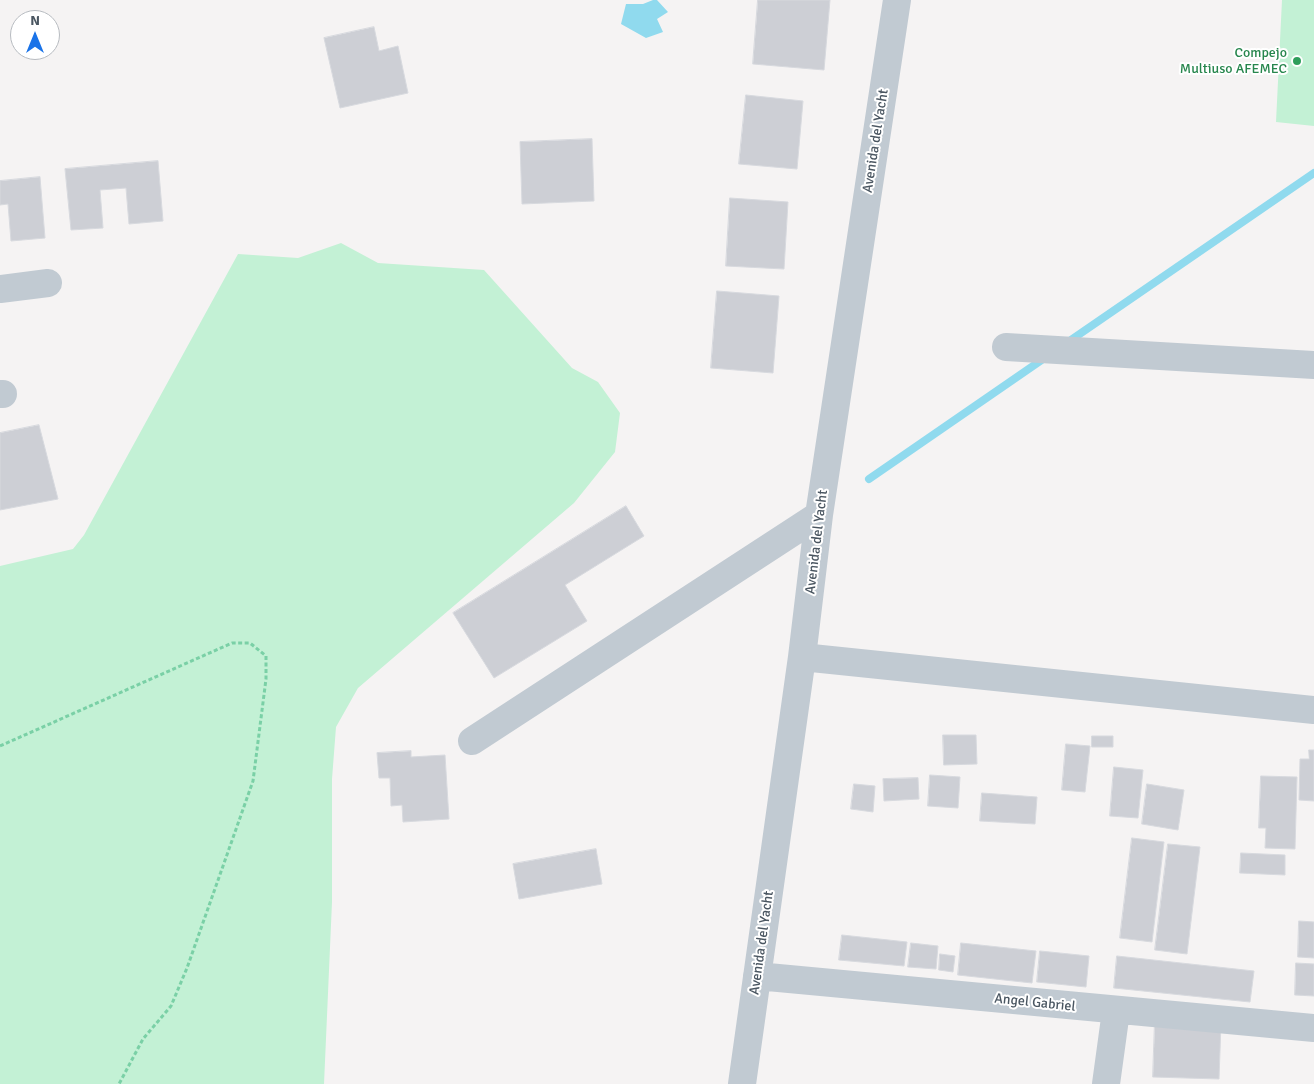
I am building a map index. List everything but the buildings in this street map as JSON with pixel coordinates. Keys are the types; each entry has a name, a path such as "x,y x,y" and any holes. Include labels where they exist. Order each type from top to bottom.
{"street":[{"name":"Avenida del Yacht","path":"742,1084 802,657 819,515 897,0"},
{"path":"0,289 48,283"},
{"path":"1006,346 1314,365"},
{"path":"472,741 819,515"},
{"path":"802,657 1314,710"},
{"name":"Angel Gabriel","path":"757,976 1314,1028"},
{"path":"1106,1084 1116,1011"}],"path":[{"path":"0,746 232,642 250,643 266,656 266,679 254,781 187,968 171,1006 143,1039 119,1084"}],"green space":[{"name":"Compejo Multiuso AFEMEC","path":"1282,0 1314,0 1314,126 1276,122"},
{"path":"341,243 378,263 484,270 572,368 598,382 620,413 615,452 574,503 358,688 336,727 332,779 332,902 324,1084 0,1084 0,566 73,549 84,535 238,254 298,258"}],"water":[{"path":"657,0 668,12 657,19 663,32 646,38 621,24 626,4 643,4"}],"waterway":[{"path":"1068,342 1314,173"},
{"path":"869,479 1046,357"}],"place":[{"name":"Compejo Multiuso AFEMEC","path":"1297,61"}]}
